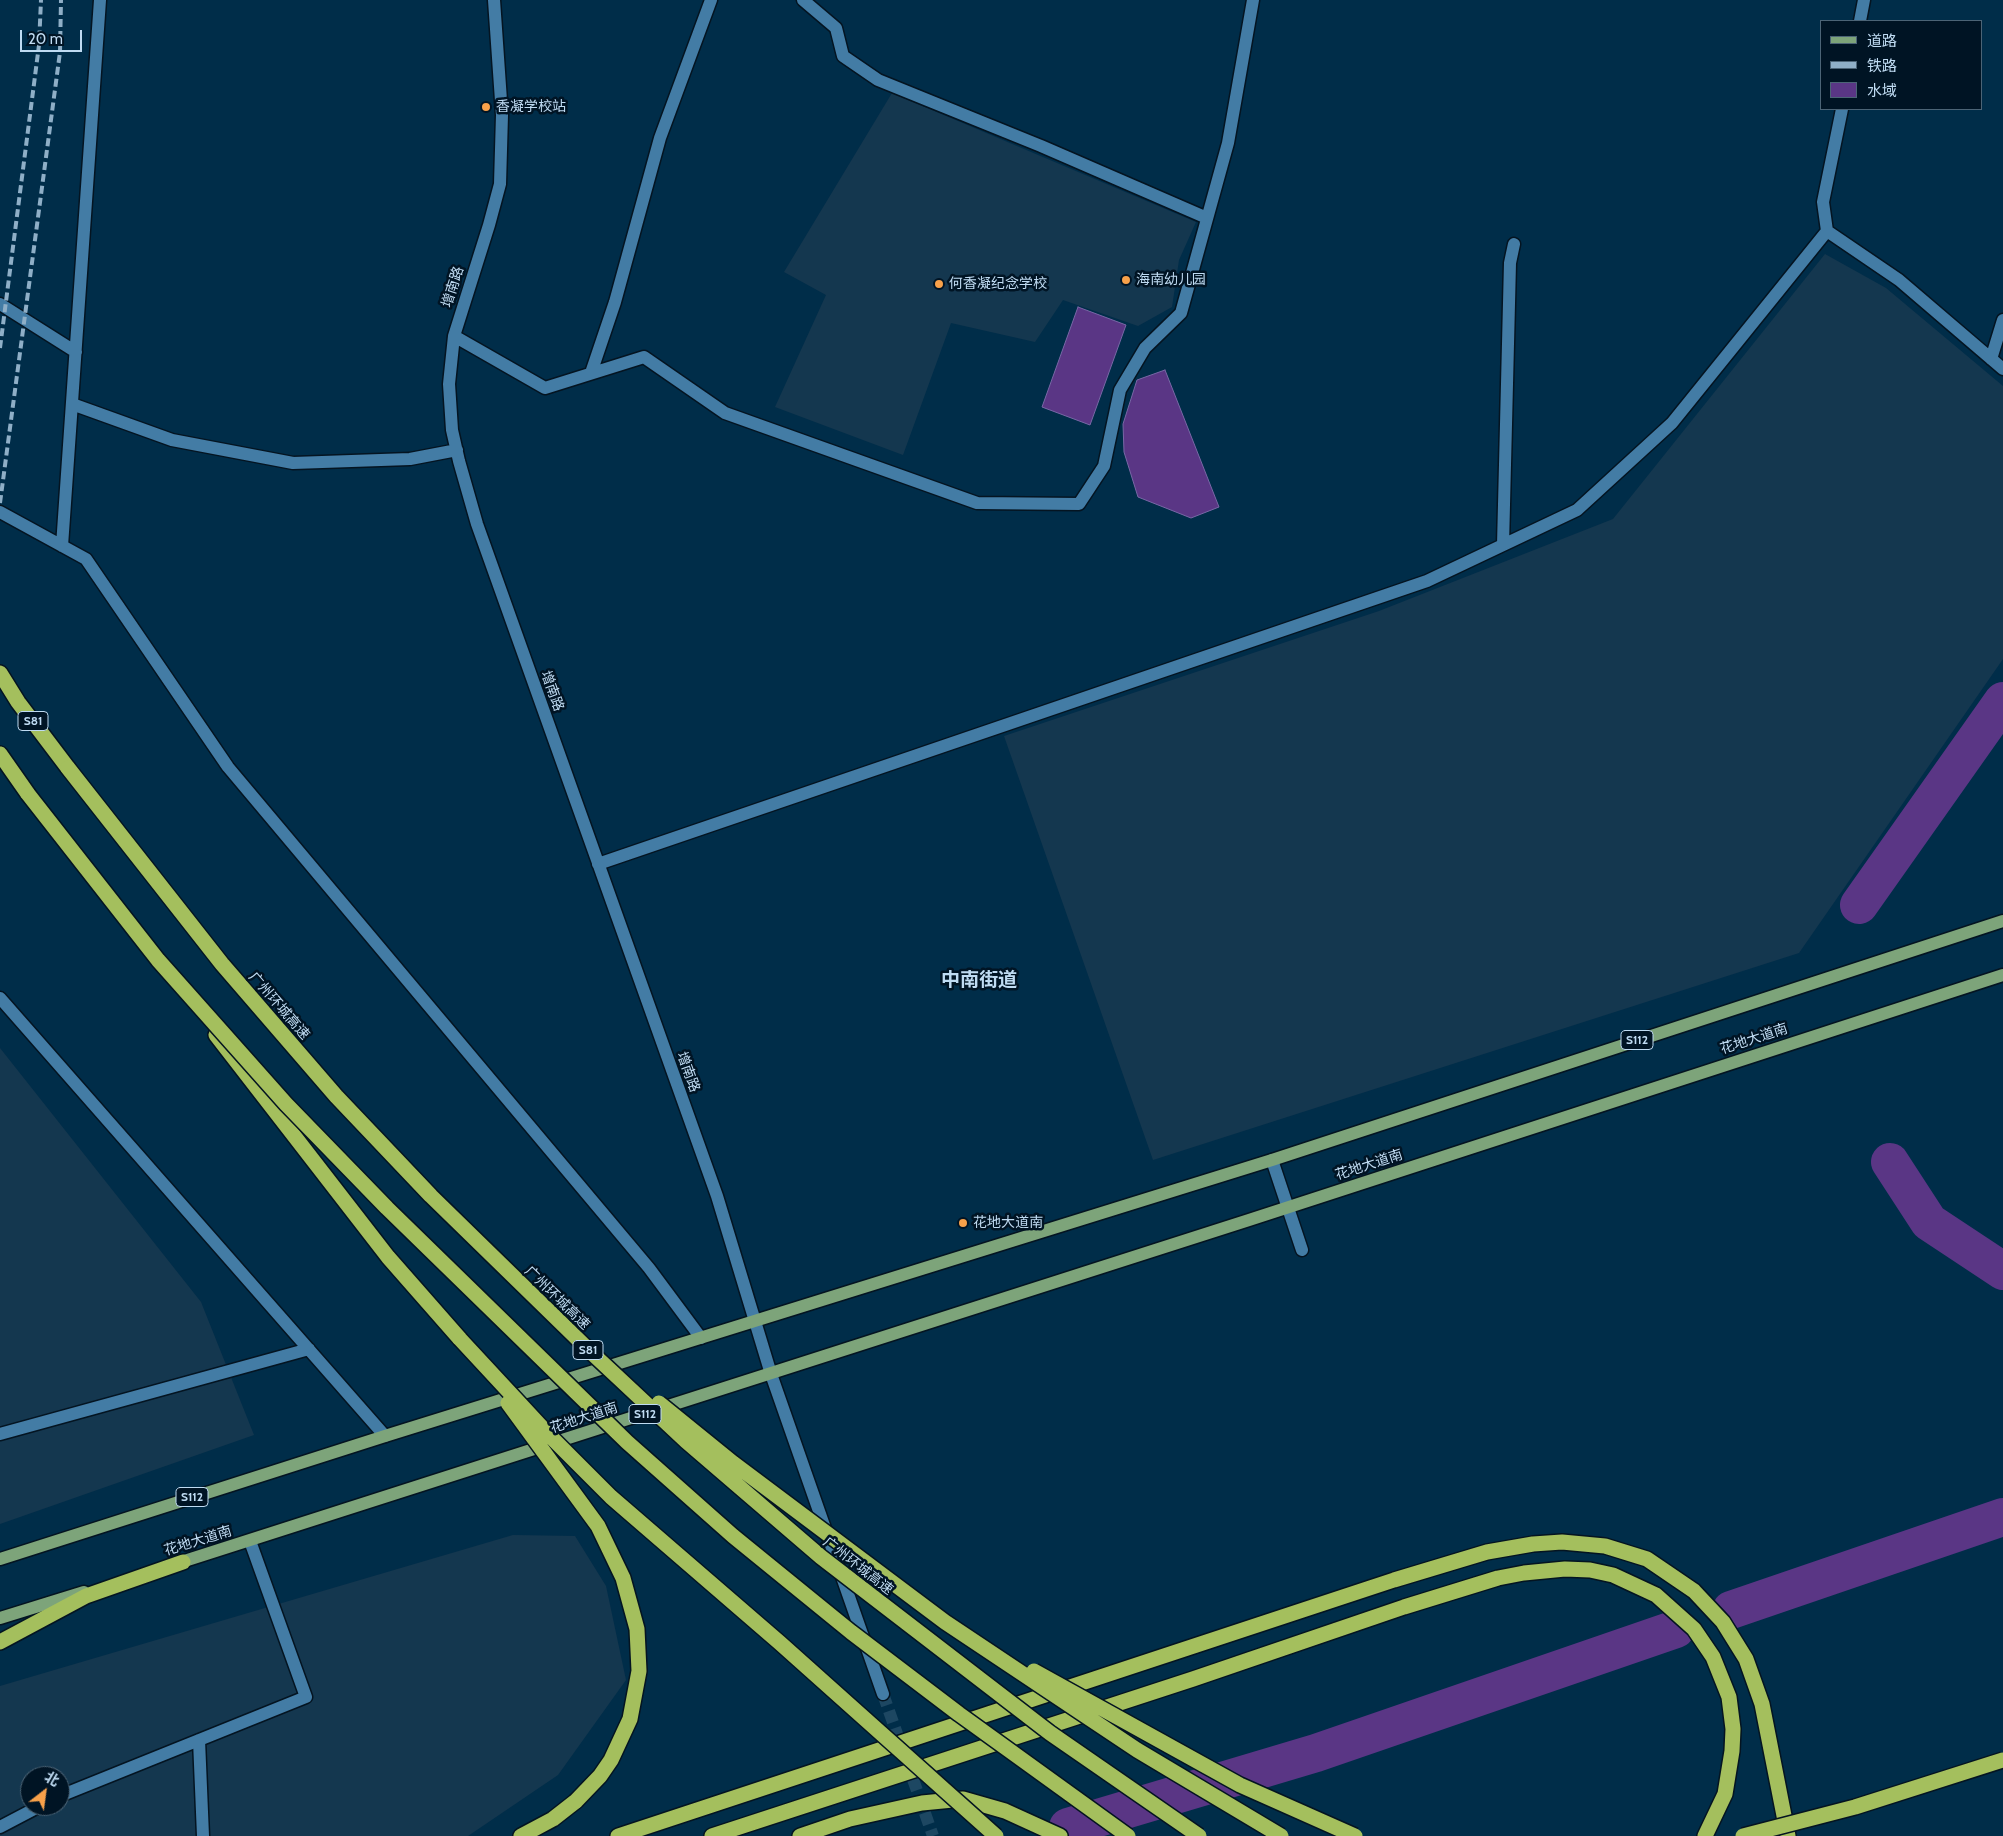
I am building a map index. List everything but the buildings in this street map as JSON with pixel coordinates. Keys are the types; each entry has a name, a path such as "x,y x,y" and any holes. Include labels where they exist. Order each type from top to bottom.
{"highway":[{"name":"广州环城高速","path":"0,673 18,702 68,768 222,964 377,1140 504,1268 686,1441 821,1557 1043,1727 1199,1836"},
{"path":"0,754 28,794 388,1257 460,1339 549,1435 611,1497 780,1643 996,1836"},
{"path":"158,960 254,1070 386,1208 588,1405 679,1490 772,1568 880,1654 997,1742 1128,1836"},
{"path":"504,1268 569,1329 643,1391 733,1462 923,1606 1129,1745 1281,1836"},
{"path":"460,1339 591,1515 614,1558 632,1609 640,1662 637,1691 630,1719 611,1760 600,1776 576,1801 553,1819 521,1836"},
{"path":"618,1836 1410,1575 1487,1552 1533,1544 1562,1542 1606,1546 1647,1559 1694,1590 1723,1622 1746,1659 1762,1704 1788,1836"},
{"path":"0,1642 86,1596 183,1562"},
{"path":"712,1836 1183,1682 1404,1607 1498,1578 1531,1572 1565,1569 1590,1570 1613,1575 1656,1595 1694,1629 1713,1657 1722,1676 1728,1697 1733,1729 1732,1751 1725,1794 1705,1836"},
{"path":"923,1606 964,1633 1220,1774 1288,1808 1354,1836"},
{"path":"1743,1836 1855,1807 2003,1760"},
{"path":"800,1836 850,1819 913,1805 963,1799 1005,1811 1060,1836"}],"main road":[{"name":"S112","path":"0,1559 385,1436 1272,1160 2003,921"},
{"name":"花地大道南","path":"0,1618 250,1541 771,1374 2003,975"},
{"path":"1964,987 2003,983"}],"street":[{"path":"62,546 100,0"},
{"name":"增南路","path":"494,0 502,115 500,184 454,336 449,384 452,430 477,524 717,1196 771,1374 883,1694"},
{"path":"591,373 615,302 660,138 711,0"},
{"path":"803,0 836,28 843,56 878,80 1041,146 1207,218"},
{"path":"454,336 545,388 644,357 726,414 976,503 1079,504 1104,466 1120,390 1145,348 1181,314 1228,143 1253,0"},
{"path":"1860,20 1864,0"},
{"path":"598,864 1427,581 1577,510 1672,423 1827,231 1823,202 1842,110"},
{"path":"1827,231 1899,280 2003,369"},
{"path":"1503,545 1510,263 1514,244"},
{"path":"0,304 76,352"},
{"path":"1991,359 2003,320"},
{"path":"72,404 172,440 293,463 410,459 457,450"},
{"path":"0,512 86,559 228,767 650,1268 701,1338"},
{"path":"0,998 385,1436"},
{"path":"1272,1160 1302,1250"},
{"path":"0,1434 309,1349"},
{"path":"70,1792 306,1697 250,1541"},
{"path":"199,1740 202,1836"},
{"path":"0,1827 21,1816"}],"shaded area":[{"name":"何香凝纪念学校","path":"892,93 1196,222 1179,260 1172,307 1138,326 1063,300 1035,342 951,323 903,455 775,407 826,295 784,272"},
{"path":"1825,254 1886,288 2003,386 2003,659 1799,953 1153,1160 1004,736 1379,611 1613,519"},
{"path":"0,1048 201,1302 254,1435 0,1524"},
{"path":"513,1535 575,1536 606,1586 626,1680 558,1775 468,1836 0,1836 0,1686"}],"water":[{"path":"1078,307 1126,325 1090,425 1042,407"},
{"path":"1165,370 1219,507 1191,518 1138,497 1124,452 1123,424 1137,380"}],"waterway":[{"path":"1859,905 2003,701"},
{"path":"1890,1162 1929,1222 2003,1271"},
{"path":"1731,1610 2003,1517"},
{"path":"1068,1827 1316,1753 1676,1629"}],"tunnel":[{"path":"883,1694 933,1836"}],"railway":[{"path":"0,348 39,45 41,0"},
{"path":"0,503 60,52 61,0"}],"place":[{"name":"香凝学校站","path":"486,107"},
{"name":"海南幼儿园","path":"1126,280"},
{"name":"何香凝纪念学校","path":"939,284"},
{"name":"花地大道南","path":"963,1223"}],"district":[{"name":"中南街道","path":"979,980"}]}
